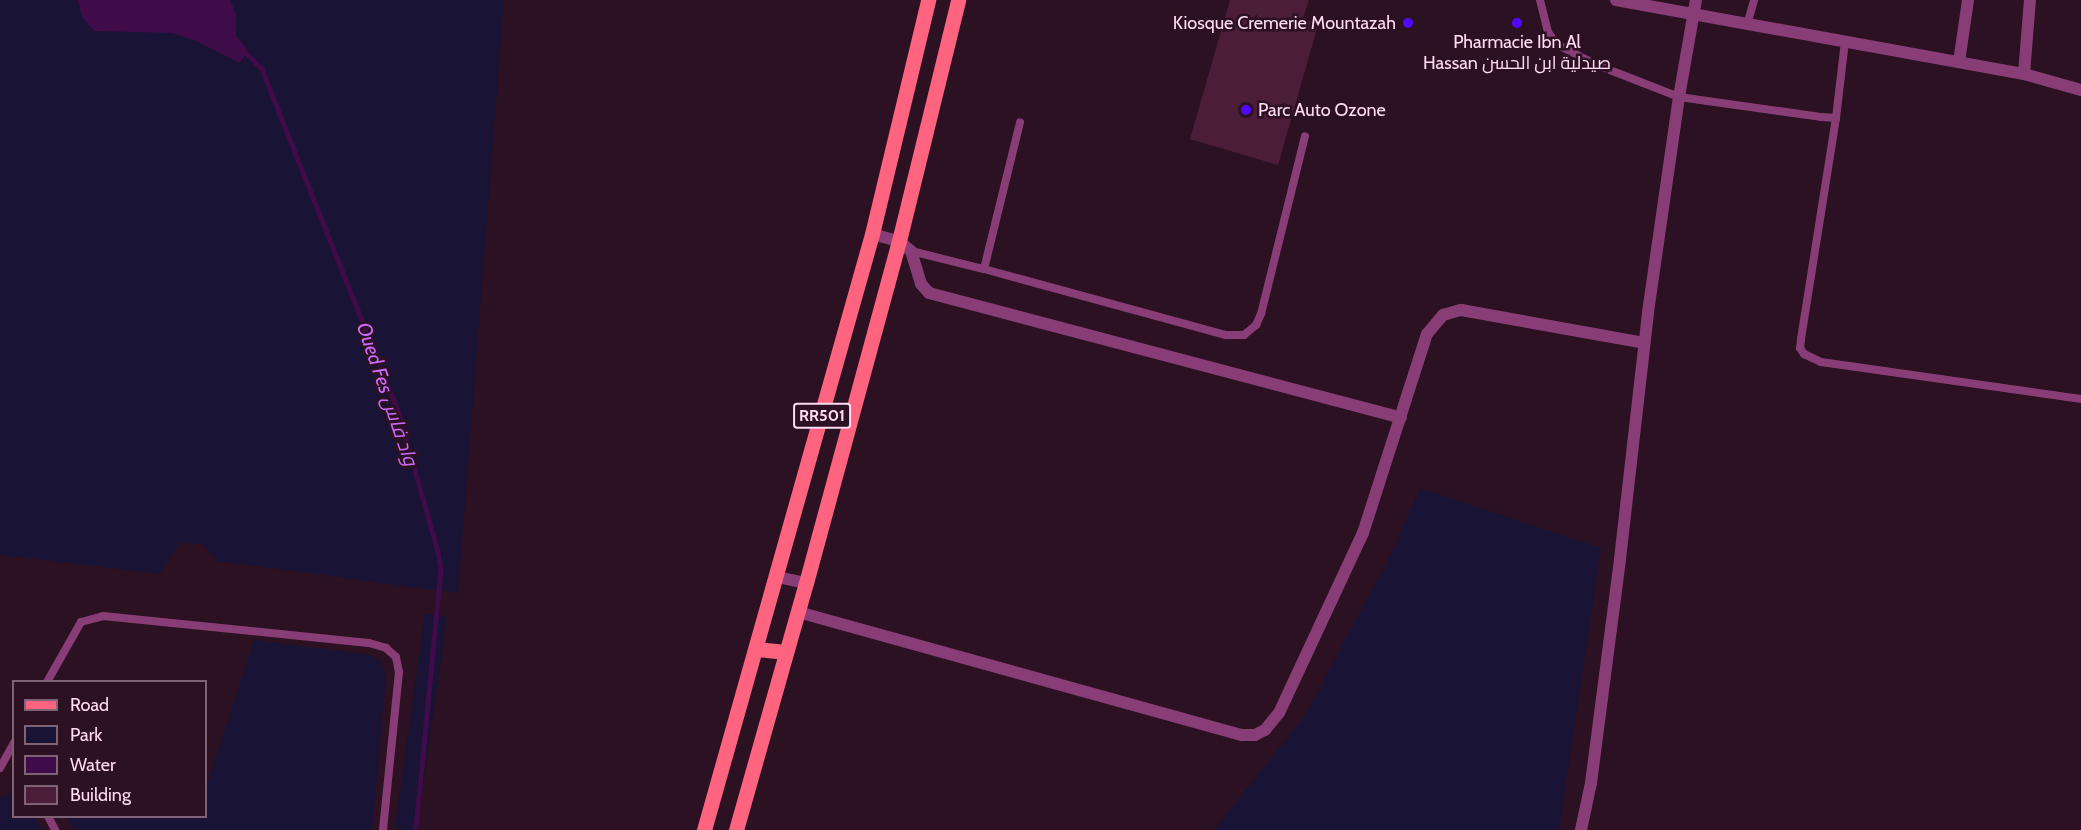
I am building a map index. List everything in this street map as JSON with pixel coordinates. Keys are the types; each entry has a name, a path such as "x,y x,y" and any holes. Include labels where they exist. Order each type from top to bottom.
{"main road":[{"name":"RR501","path":"704,830 757,649 872,234 928,0"},
{"name":"RR501","path":"735,830 806,584 899,241 958,0"},
{"path":"757,649 786,652"}],"street":[{"path":"1616,0 2024,74 2081,90"},
{"path":"1581,830 1591,783 1619,571 1644,343 1678,97 1696,0"},
{"path":"1959,62 1968,0"},
{"path":"2024,74 2030,0"},
{"path":"872,234 899,241 911,251 921,284 929,293 1401,418"},
{"path":"798,612 1242,735 1255,735 1265,730 1279,713 1312,647 1363,532 1427,334 1443,315 1461,310 1644,343"},
{"path":"777,577 806,584"}],"lane":[{"path":"1540,0 1548,32 1556,44 1568,52 1678,97 1836,118"},
{"path":"1747,25 1754,0"},
{"path":"1845,41 1836,118 1800,348 1804,354 1821,362 2081,399"},
{"path":"984,269 1020,122"},
{"path":"911,251 1226,335 1244,335 1256,325 1261,314 1305,136"},
{"path":"48,680 81,622 91,617 103,616 369,643 386,648 396,657 399,672 383,830"},
{"path":"2,764 12,746"}],"green space":[{"path":"0,0 504,0 458,593 217,561 203,544 179,543 160,574 0,555"},
{"path":"1420,488 1601,548 1559,830 1214,830 1304,717 1392,552"},
{"path":"425,614 447,617 417,830 395,829"},
{"path":"254,640 367,654 381,662 386,677 372,830 75,830 68,818 207,818 207,784"},
{"path":"12,794 12,818 36,818 43,830 0,830 0,798"}],"water":[{"path":"78,0 230,0 236,14 236,36 248,50 240,63 196,41 172,33 94,31 82,17"}],"building":[{"name":"Parc Auto Ozone","path":"1230,0 1309,0 1303,18 1318,25 1278,165 1190,139"}],"waterway":[{"name":"Oued Fes واد فاس","path":"244,51 262,69 398,410 438,551 441,569 416,830"}],"place":[{"name":"Kiosque Cremerie Mountazah","path":"1408,23"},
{"name":"Pharmacie Ibn Al Hassan صيدلية ابن الحسن","path":"1517,23"},
{"name":"Parc Auto Ozone","path":"1246,110"}]}
